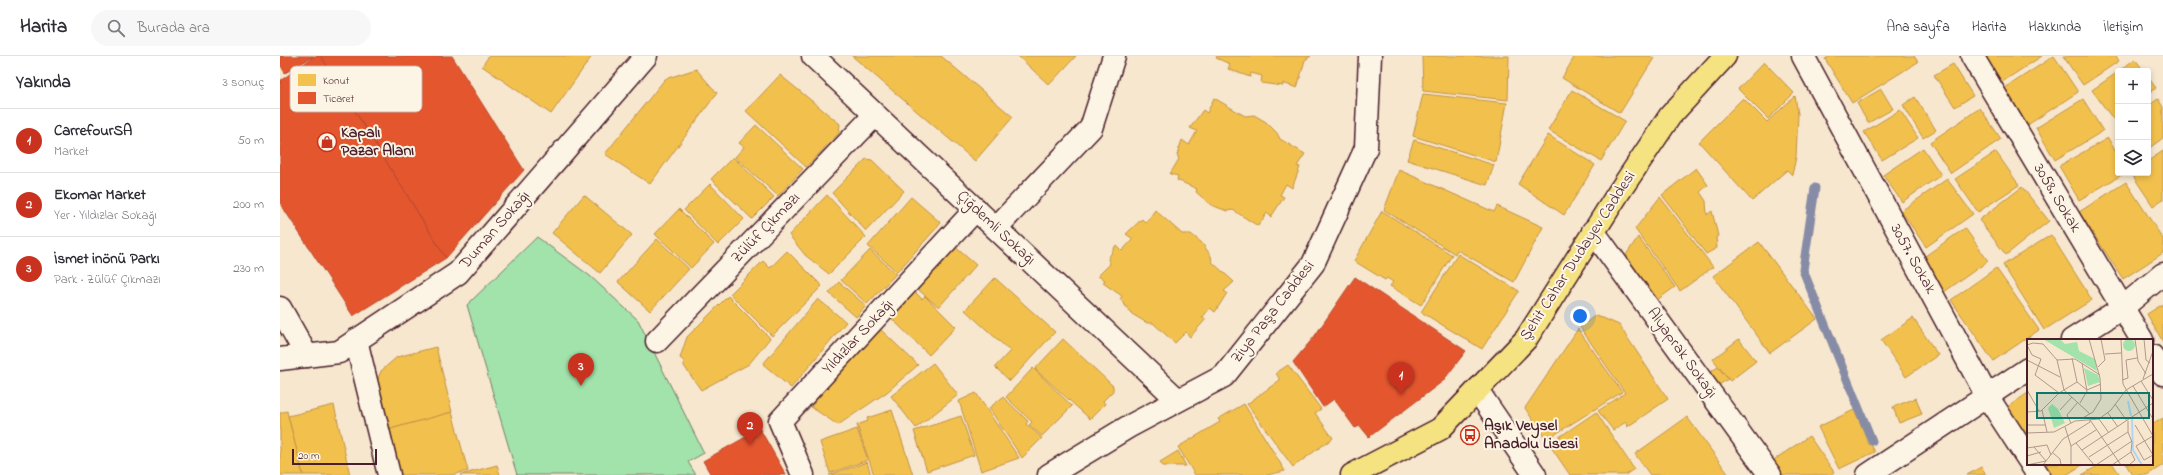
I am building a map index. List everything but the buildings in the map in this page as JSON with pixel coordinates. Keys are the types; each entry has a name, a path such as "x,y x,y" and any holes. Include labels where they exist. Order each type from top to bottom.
{"main road":[{"name":"Şehit Cahar Dudayev Caddesi","path":"1352,475 1440,429 1526,339 1593,231 1670,116 1725,56"}],"street":[{"name":"Duman Sokağı","path":"280,359 339,352 458,272 646,56"},
{"name":"Çiğdemli Sokağı","path":"813,56 1178,400"},
{"path":"996,228 1090,128 1114,56"},
{"name":"Ziya Paşa Caddesi","path":"1049,475 1128,427 1224,376 1313,264 1366,148 1370,56"},
{"name":"3057. Sokak","path":"1803,56 1987,396 2027,457"},
{"name":"3058. Sokak","path":"1972,56 2141,339"},
{"name":"Zülüf Çıkmazı","path":"657,341 875,115"},
{"name":"Yıldızlar Sokağı","path":"802,475 780,421 976,209"},
{"name":"Alyaprak Sokağı","path":"1593,231 1770,475"},
{"path":"2074,339 2122,308 2163,274"},
{"path":"280,308 308,356"},
{"path":"356,340 389,475"},
{"path":"2153,358 2163,374"},
{"path":"1868,475 2027,370"},
{"path":"1477,390 1536,475"},
{"path":"2032,465 2038,475"}],"green space":[{"path":"537,237 590,276 638,320 704,453 688,462 696,475 517,475 467,305"}],"waterway":[{"path":"1815,188 1803,270 1872,441"}],"place":[{"name":"Kapalı Pazar Alanı","path":"327,142"},
{"name":"İsmet inönü Parkı","path":"581,386"},
{"name":"CarrefourSA","path":"1401,395"},
{"name":"Aşık Veysel Anadolu Lisesi","path":"1470,435"},
{"name":"Ekomar Market","path":"750,445"}]}
